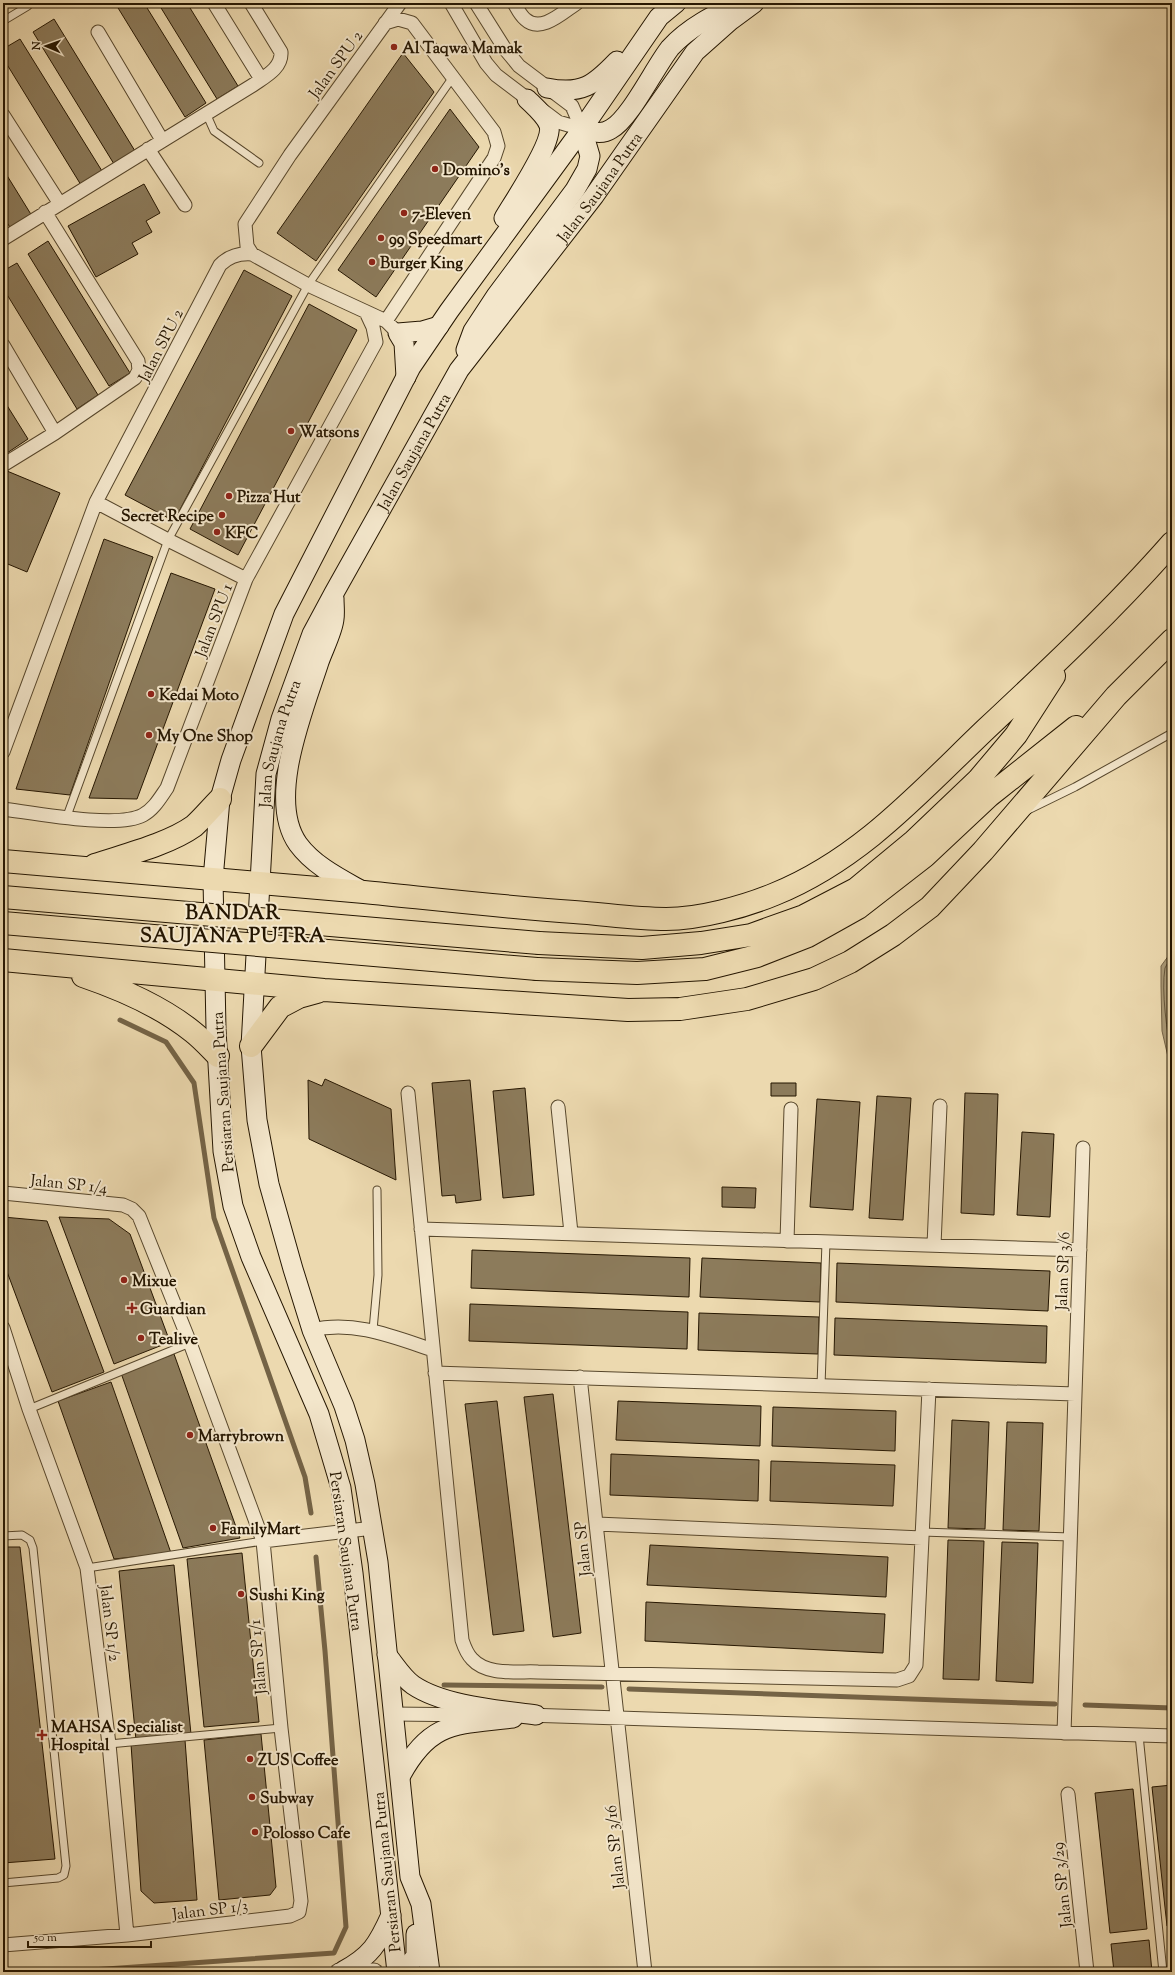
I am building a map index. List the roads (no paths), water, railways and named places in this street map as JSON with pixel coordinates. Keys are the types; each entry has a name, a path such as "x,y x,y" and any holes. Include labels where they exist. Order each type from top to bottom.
{"highway":[{"path":"3,861 364,892 504,907 668,919 729,910 773,895 804,881 835,864 867,840 917,797 1074,646 1135,585 1172,543"},
{"path":"3,960 324,990 628,1010 680,1009 747,999 814,979 850,962 894,936 930,907 983,850 1116,696 1172,640"},
{"path":"3,897 538,943 642,948 701,943 751,935 804,916 856,889 914,841 978,780 1016,735 1074,646"},
{"path":"3,923 536,968 636,973 705,970 757,956 808,936 858,908 925,856 989,796 1116,696"},
{"path":"84,868 143,849 194,826 220,799"},
{"path":"46,964 114,987 173,1018 194,1033 218,1056"},
{"path":"252,1046 280,1007 299,997 324,990"}],"main road":[{"path":"394,328 422,331 444,318 582,129 652,26 659,17 676,3"},
{"path":"582,129 601,132 612,129 622,119 670,48 706,19 739,3"},
{"name":"Jalan Saujana Putra","path":"255,984 266,774 281,719 312,634 459,370 594,196 695,52 731,20 754,3"},
{"path":"547,88 563,91 582,89 598,81 652,26"},
{"path":"215,980 213,879 220,799 231,760 284,614 406,377 444,318 543,150 549,135 548,125 543,116 527,99"},
{"path":"459,370 473,331 496,296 575,190 587,169 590,156 582,129"},
{"path":"394,328 404,343 406,377"},
{"path":"334,593 334,620 325,643 288,761 285,792 288,820 297,843 309,856 324,868 364,892"},
{"name":"Persiaran Saujana Putra","path":"215,980 223,1151 233,1206 251,1257 319,1414 341,1488 348,1531 397,1972"},
{"name":"Persiaran Saujana Putra","path":"255,984 252,1046 257,1120 269,1184 292,1269 312,1330 344,1406 355,1440 373,1528 401,1775 410,1877 421,1904 430,1972"},
{"path":"387,1655 412,1684 425,1692 463,1704 536,1716"},
{"path":"401,1775 420,1746 433,1734 447,1728 536,1716"},
{"path":"404,1972 416,1956 417,1946 410,1877"},
{"path":"343,1972 368,1955 376,1946 390,1915"}],"street":[{"path":"214,3 262,79"},
{"path":"3,239 148,148 262,79 279,66 282,59 281,52 251,3"},
{"name":"Jalan SPU 2","path":"252,254 247,246 245,224 290,155 400,3"},
{"path":"451,3 486,63 496,75 558,122 582,129"},
{"path":"476,3 505,49 519,66 572,106 582,129"},
{"path":"514,3 524,19 534,24 546,24 577,3"},
{"path":"366,312 373,327 376,342 394,328 494,158 498,146 494,132 412,23 398,19 385,23"},
{"path":"98,32 162,140"},
{"path":"3,115 60,204"},
{"path":"148,148 185,205"},
{"name":"Jalan SPU 2","path":"3,465 55,433 135,378 140,370 138,361 45,212"},
{"path":"252,254 308,285 366,312 394,328"},
{"name":"Jalan SPU 2","path":"3,752 96,502 220,265 226,259 233,256 252,254"},
{"name":"Jalan SPU 1","path":"3,809 110,821 128,821 143,815 155,806 167,788 246,579 376,342"},
{"path":"3,345 55,433"},
{"path":"96,502 246,579"},
{"path":"408,1093 462,1640 472,1659 482,1667 497,1670 613,1674 898,1680 909,1676 916,1665 929,1389"},
{"path":"934,1245 940,1106"},
{"path":"558,1107 572,1233"},
{"path":"787,1241 791,1108"},
{"name":"Jalan SP 3/6","path":"1064,1733 1083,1148"},
{"name":"Jalan SP 1/4","path":"3,1193 123,1205 132,1209"},
{"name":"Jalan SP 1/1","path":"132,1209 139,1216 190,1343 263,1541 281,1728 301,1901 299,1912"},
{"path":"421,1229 1080,1250"},
{"path":"312,1330 325,1327 373,1330 433,1350"},
{"name":"Jalan SP 1/2","path":"3,1328 29,1409 87,1568 109,1744 127,1935"},
{"path":"435,1373 1075,1394"},
{"name":"Jalan SP","path":"580,1377 618,1718"},
{"path":"596,1524 922,1535"},
{"path":"263,1541 373,1528"},
{"path":"394,1714 618,1718 1172,1736"},
{"name":"Jalan SP 3/16","path":"618,1718 645,1972"},
{"name":"Jalan SP 3/29","path":"1068,1794 1087,1972"},
{"name":"Jalan SP 1/3","path":"3,1945 127,1935 290,1916 299,1912"},
{"path":"336,1972 374,1972"}],"lane":[{"path":"3,21 28,6"},
{"path":"67,816 168,540 308,285 453,77"},
{"path":"206,113 214,131 259,163"},
{"path":"1009,820 1075,787 1172,733"},
{"path":"373,1330 378,1275 377,1190"},
{"path":"821,1386 826,1242"},
{"path":"29,1409 190,1343"},
{"path":"3,1536 22,1535 30,1540 33,1548 66,1866 64,1874 58,1878 3,1883"},
{"path":"922,1535 1070,1537"},
{"path":"87,1568 263,1541"},
{"path":"109,1744 281,1728"},
{"path":"1139,1735 1163,1972"}],"water":[{"path":"1172,951 1172,1074 1162,1031 1161,966"}],"waterway":[{"path":"120,1020 166,1042 194,1083 214,1218 305,1477 311,1513"},
{"path":"63,1972 334,1953 346,1927 325,1651 316,1557"},
{"path":"444,1685 602,1687"},
{"path":"629,1689 1055,1704"},
{"path":"1085,1705 1172,1708"}],"place":[{"name":"Al Taqwa Mamak","path":"394,47"},
{"name":"Domino's","path":"435,169"},
{"name":"7-Eleven","path":"404,213"},
{"name":"99 Speedmart","path":"381,238"},
{"name":"Burger King","path":"372,262"},
{"name":"Watsons","path":"291,431"},
{"name":"Pizza Hut","path":"229,496"},
{"name":"Secret Recipe","path":"222,515"},
{"name":"KFC","path":"217,532"},
{"name":"Kedai Moto","path":"151,694"},
{"name":"My One Shop","path":"149,735"},
{"name":"Mixue","path":"124,1280"},
{"name":"Guardian","path":"132,1308"},
{"name":"Tealive","path":"141,1338"},
{"name":"Marrybrown","path":"190,1435"},
{"name":"FamilyMart","path":"213,1528"},
{"name":"Sushi King","path":"241,1594"},
{"name":"MAHSA Specialist Hospital","path":"42,1735"},
{"name":"ZUS Coffee","path":"250,1759"},
{"name":"Subway","path":"252,1797"},
{"name":"Polosso Cafe","path":"255,1832"}],"district":[{"name":"BANDAR SAUJANA PUTRA","path":"233,924"}]}
